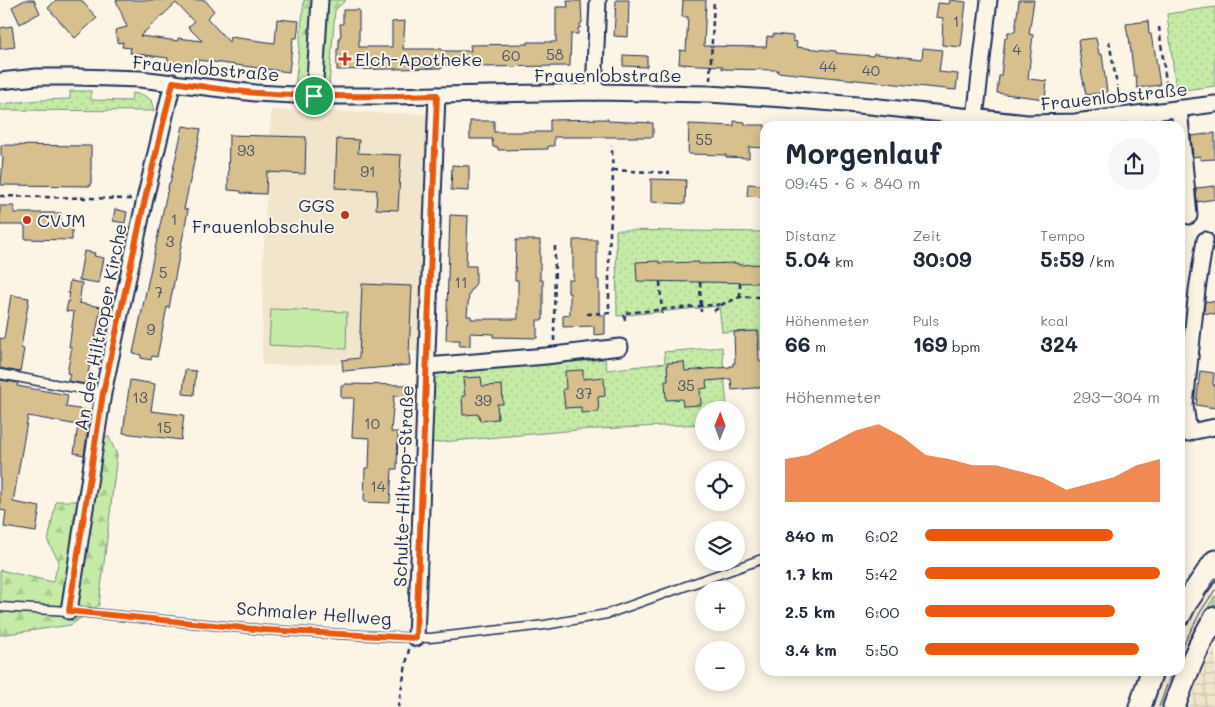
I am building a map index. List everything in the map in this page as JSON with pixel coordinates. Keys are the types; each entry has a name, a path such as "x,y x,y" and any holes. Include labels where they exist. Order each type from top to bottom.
{"main road":[{"path":"1185,606 1215,562"},
{"path":"1174,707 1191,662 1215,618"},
{"path":"1140,707 1150,676"}],"street":[{"path":"314,96 320,0"},
{"path":"594,92 598,0"},
{"path":"975,118 989,0"},
{"name":"Frauenlobstraße","path":"0,81 78,77 140,79 255,92 314,96 594,92 709,94 842,104 997,121"},
{"name":"An der Hiltroper Kirche","path":"69,611 103,393 145,199 173,82"},
{"name":"Schulte-Hiltrop-Straße","path":"416,638 437,95"},
{"name":"Frauenlobstraße","path":"1076,121 1215,104"},
{"path":"1174,109 1176,121"},
{"path":"1185,187 1189,216"},
{"path":"1185,405 1197,290 1205,240"},
{"name":"Schulte-Hiltrop-Straße","path":"427,366 546,356 620,347"},
{"path":"1185,433 1215,427"}],"lane":[{"path":"0,374 103,393"},
{"name":"Schmaler Hellweg","path":"0,607 69,611 265,630 430,638 545,625 607,614 760,560"}],"path":[{"path":"709,94 714,0"},
{"path":"1159,27 1174,109"},
{"path":"1109,41 1122,115"},
{"path":"587,314 609,313 609,249 613,187 611,146"},
{"path":"613,170 670,173"},
{"path":"0,196 145,199"},
{"path":"554,341 555,246"},
{"path":"660,282 662,316"},
{"path":"700,282 701,312"},
{"path":"740,283 740,297"},
{"path":"714,311 723,304 740,297 760,297"},
{"path":"625,320 624,313 723,304"},
{"path":"398,707 409,646 416,638"}],"shaded area":[{"name":"GGS Frauenlobschule","path":"271,110 428,114 418,351 340,359 339,364 262,365 263,260"},
{"path":"1215,574 1215,596 1185,647 1185,621"},
{"path":"1215,648 1215,707 1189,707 1200,675"},
{"path":"1159,676 1173,676 1162,707 1149,707"}],"green space":[{"path":"304,0 346,0 335,10 329,87 295,88"},
{"path":"1215,7 1215,86 1176,91 1167,14"},
{"path":"70,91 91,91 91,100 131,101 132,93 143,95 151,100 154,111 0,110 0,104 70,99"},
{"path":"616,230 760,232 760,350 759,331 722,332 719,306 617,316"},
{"path":"271,309 347,312 346,349 269,345"},
{"path":"722,347 726,401 695,401 695,424 577,430 430,443 432,379 435,374 605,359 607,370 665,363 664,352"},
{"path":"92,435 109,437 117,455 99,605 71,625 0,635 0,570 53,582 59,561 48,542 56,501 76,501"},
{"path":"1215,596 1215,607 1203,626 1185,668 1185,647"},
{"path":"1173,676 1181,676 1168,707 1162,707"}],"building":[{"path":"25,0 34,0 40,13 20,24 12,7"},
{"path":"56,0 81,0 97,18 75,38 48,8"},
{"path":"116,0 205,0 214,11 207,18 229,42 230,37 275,43 277,19 299,21 297,38 293,38 289,72 198,60 196,71 167,67 168,58 130,53 131,48 122,47 123,42 118,43 115,30 127,27","holes":["176,3 194,22 188,27 202,41 178,38 178,41 140,36"]},
{"path":"616,0 629,0 628,37 614,36"},
{"path":"683,0 706,0 704,46 766,47 767,36 773,37 773,34 793,36 793,41 797,42 796,47 836,51 836,53 873,56 874,53 922,59 923,48 942,50 939,72 958,74 956,90 777,72 778,70 722,69 722,66 679,64 680,50 686,51 688,17 682,17"},
{"path":"950,0 966,2 961,47 942,45 943,18 936,17 938,3 949,4"},
{"path":"1019,0 1034,0 1029,34 1033,35 1028,79 1047,81 1045,99 997,93 999,76 1001,76 1005,38 1007,38 1008,32 1015,32"},
{"path":"567,1 581,1 582,23 580,28 578,28 578,34 571,34 570,66 471,67 471,64 443,65 443,68 337,70 337,49 339,49 339,37 341,36 340,24 343,24 343,10 359,10 359,47 392,47 392,22 405,21 403,49 471,51 470,45 556,42 556,7 568,7"},
{"path":"1148,21 1160,85 1137,88 1126,24"},
{"path":"12,26 15,47 0,49 0,28"},
{"path":"1096,38 1099,54 1102,54 1107,92 1086,95 1078,40"},
{"path":"623,55 647,56 647,67 623,66"},
{"path":"608,119 608,121 653,123 653,137 554,137 554,146 548,146 548,149 498,150 498,147 493,147 492,139 470,139 470,121 494,121 494,132 550,132 550,120"},
{"path":"734,121 745,122 745,125 760,125 760,148 749,147 749,158 688,154 689,124 734,126"},
{"path":"183,126 201,129 184,209 188,210 169,308 167,307 157,357 152,356 151,360 141,358 141,355 133,353"},
{"path":"1215,133 1215,159 1200,160 1200,156 1193,157 1191,136"},
{"path":"229,135 306,137 305,174 267,172 266,194 241,193 241,191 228,190"},
{"path":"337,139 359,140 358,153 401,155 398,210 376,209 377,190 335,188"},
{"path":"1,145 91,146 91,186 1,185 3,158 1,156"},
{"path":"452,165 469,166 469,191 451,190"},
{"path":"651,179 686,180 685,204 651,202"},
{"path":"748,184 760,185 760,197 747,196"},
{"path":"1215,186 1215,199 1197,202 1196,188"},
{"name":"CVJM","path":"0,206 14,206 14,213 61,213 61,225 72,225 72,240 25,239 25,225 0,225"},
{"path":"115,209 127,212 125,223 113,221"},
{"path":"450,215 468,216 466,266 476,266 476,283 469,294 467,316 471,316 471,319 518,319 518,280 515,280 516,240 540,240 543,320 537,320 537,338 493,337 493,334 470,333 470,346 459,346 460,340 446,340"},
{"path":"573,240 597,240 599,315 605,315 605,334 594,335 594,326 563,327 563,316 570,315 568,280 573,280"},
{"path":"84,251 95,253 94,256 104,258 99,283 79,280"},
{"path":"636,262 760,264 760,283 637,281"},
{"path":"70,281 82,283 79,303 101,307 86,384 68,381 70,374 67,373 72,347 69,347 74,312 66,311 70,293 68,293"},
{"path":"362,284 412,286 410,365 343,371 342,360 359,358"},
{"path":"11,295 29,298 21,348 24,349 20,372 0,368 0,338 4,339"},
{"path":"1205,301 1215,302 1215,314 1204,313"},
{"path":"758,331 760,387 732,390 731,379 706,381 707,388 700,389 701,401 695,401 695,405 683,406 682,399 666,400 665,381 668,381 667,363 684,362 685,371 730,367 735,363 734,332"},
{"path":"185,370 196,371 194,395 183,394"},
{"path":"583,370 583,379 604,377 605,396 598,397 599,412 581,413 581,407 565,408 563,389 566,389 565,371"},
{"path":"1200,371 1214,373 1215,408 1196,405"},
{"path":"481,377 482,386 502,385 503,404 497,404 498,419 480,421 479,414 463,415 462,396 465,396 463,378"},
{"path":"0,380 18,383 17,386 68,395 66,407 91,411 84,455 74,453 78,425 28,416 13,502 40,507 36,532 4,527 6,511 0,510"},
{"path":"130,380 155,384 151,411 184,415 181,440 123,433"},
{"path":"344,384 408,385 408,397 394,396 391,432 398,432 397,469 392,469 390,503 364,502 365,468 369,468 370,438 352,437 354,398 341,398 341,386 345,386"}],"tram line":[{"path":"1204,595 1215,578"},
{"path":"1185,641 1201,611 1215,590"},
{"path":"1159,707 1170,676"}],"place":[{"name":"Elch-Apotheke","path":"345,59"},
{"name":"GGS Frauenlobschule","path":"345,215"},
{"name":"CVJM","path":"27,220"}],"route":[{"path":"173,82 233,90 314,96 437,95 416,638 265,630 69,611 103,393 145,199 173,82"}]}
